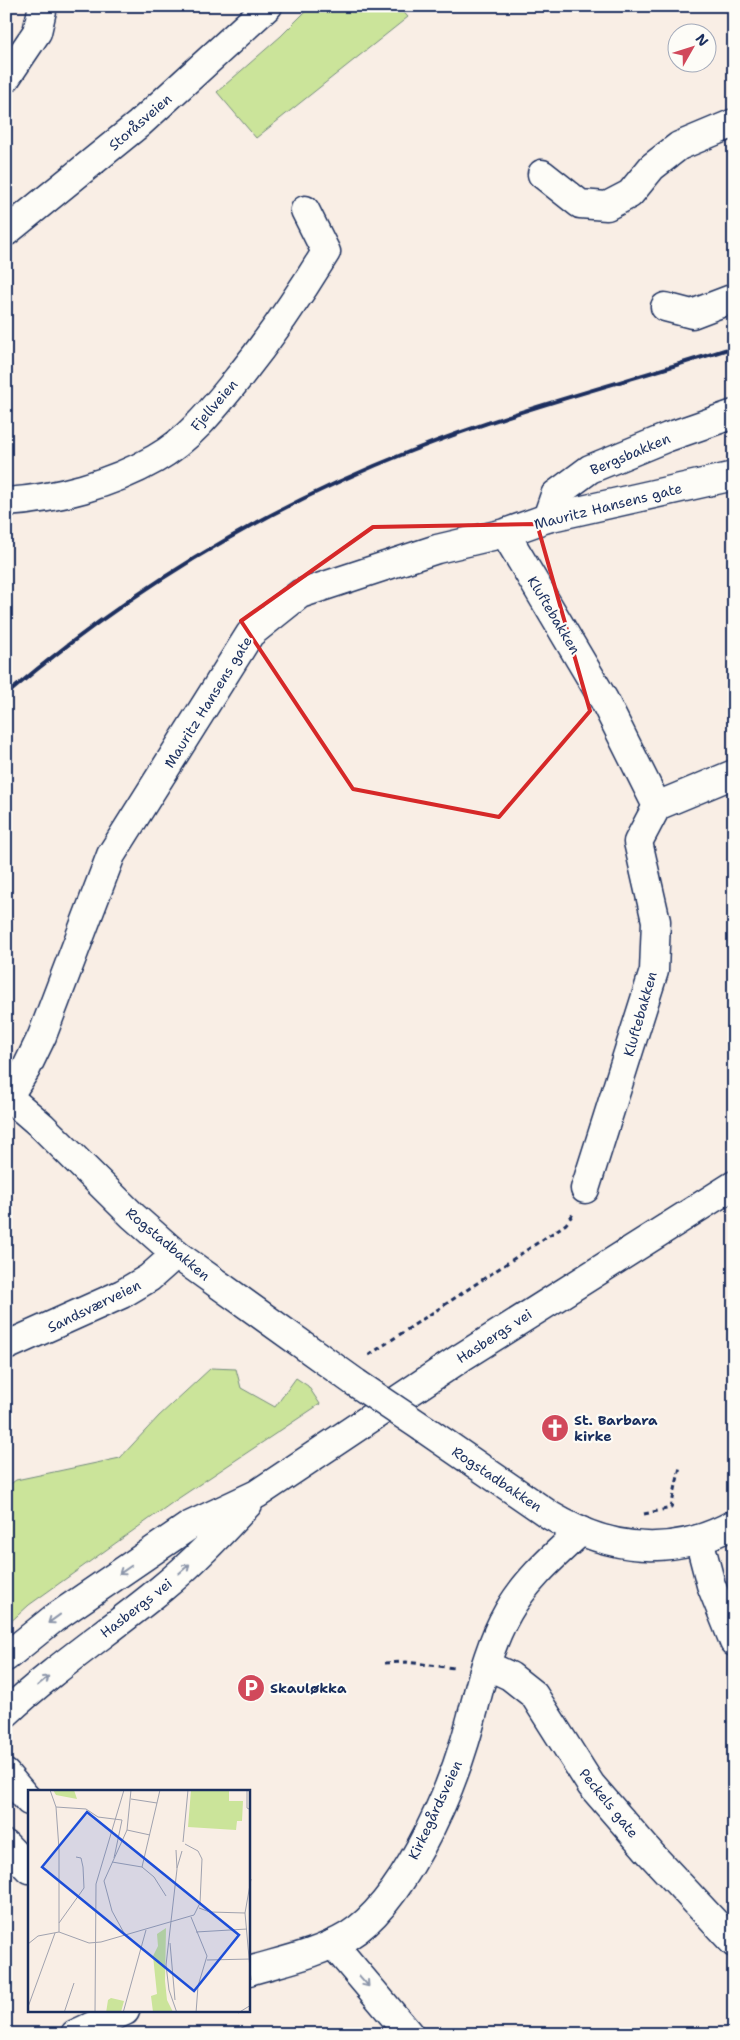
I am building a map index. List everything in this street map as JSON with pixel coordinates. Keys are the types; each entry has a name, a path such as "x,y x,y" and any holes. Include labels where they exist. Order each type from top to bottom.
{"street":[{"path":"6,78 37,32 43,6"},
{"name":"Storåsveien","path":"6,232 139,124 268,6"},
{"path":"542,174 580,204 607,206 630,194 652,167 679,146 734,123"},
{"name":"Fjellveien","path":"6,502 26,500 108,482 156,458 191,432 223,397 277,329 326,252 304,210"},
{"path":"666,307 692,314 734,298"},
{"name":"Bergsbakken","path":"547,518 555,495 590,469 668,437 734,414"},
{"name":"Mauritz Hansens gate","path":"7,1096 26,1069 42,1036 111,855 250,634 300,594 437,549 505,533 547,518 734,476"},
{"name":"Kluftebakken","path":"505,533 604,700 657,806 638,842 656,921 654,971 585,1189"},
{"path":"657,806 734,774"},
{"name":"Rogstadbakken","path":"7,1096 42,1126 133,1216 176,1254 353,1372 423,1428 538,1507 565,1524 581,1531"},
{"name":"Hasbergs vei","path":"6,1657 54,1619 189,1526 257,1494 462,1357 734,1184"},
{"name":"Sandsværveien","path":"6,1346 122,1294 149,1278 176,1254"},
{"name":"Hasbergs vei","path":"6,1713 74,1655 130,1614 207,1549 257,1494"},
{"path":"581,1531 609,1542 630,1546 656,1547 699,1540 734,1524"},
{"name":"Kirkegårdsveien","path":"250,1971 333,1944 350,1935 389,1898 419,1848 457,1764 486,1665 502,1624 514,1602 536,1575 581,1531"},
{"path":"699,1540 711,1584 734,1642"},
{"name":"Peckels gate","path":"486,1665 510,1676 534,1695 591,1785 651,1854 734,1943"},
{"path":"6,1774 28,1800"},
{"path":"6,1844 28,1868"},
{"path":"333,1944 409,2034"},
{"path":"75,2034 123,2012"}],"path":[{"path":"353,1372 566,1224 579,1207 585,1189"},
{"path":"643,1514 671,1508 680,1467"},
{"path":"385,1663 406,1662 456,1668 486,1665"}],"highlighted area":[{"path":"537,524 590,711 499,817 353,789 241,621 373,527"}],"green space":[{"path":"311,6 398,6 408,17 256,138 217,92 281,36"},
{"path":"211,1368 236,1369 241,1388 275,1407 296,1378 308,1386 320,1404 176,1500 29,1605 6,1626 6,1487 16,1480 120,1458 159,1416"}],"railway":[{"path":"6,695 52,657 148,588 198,556 302,499 356,474 451,436 531,409 734,347"}],"place":[{"name":"St. Barbara kirke","path":"555,1428"},
{"name":"Skauløkka","path":"251,1688"}]}
